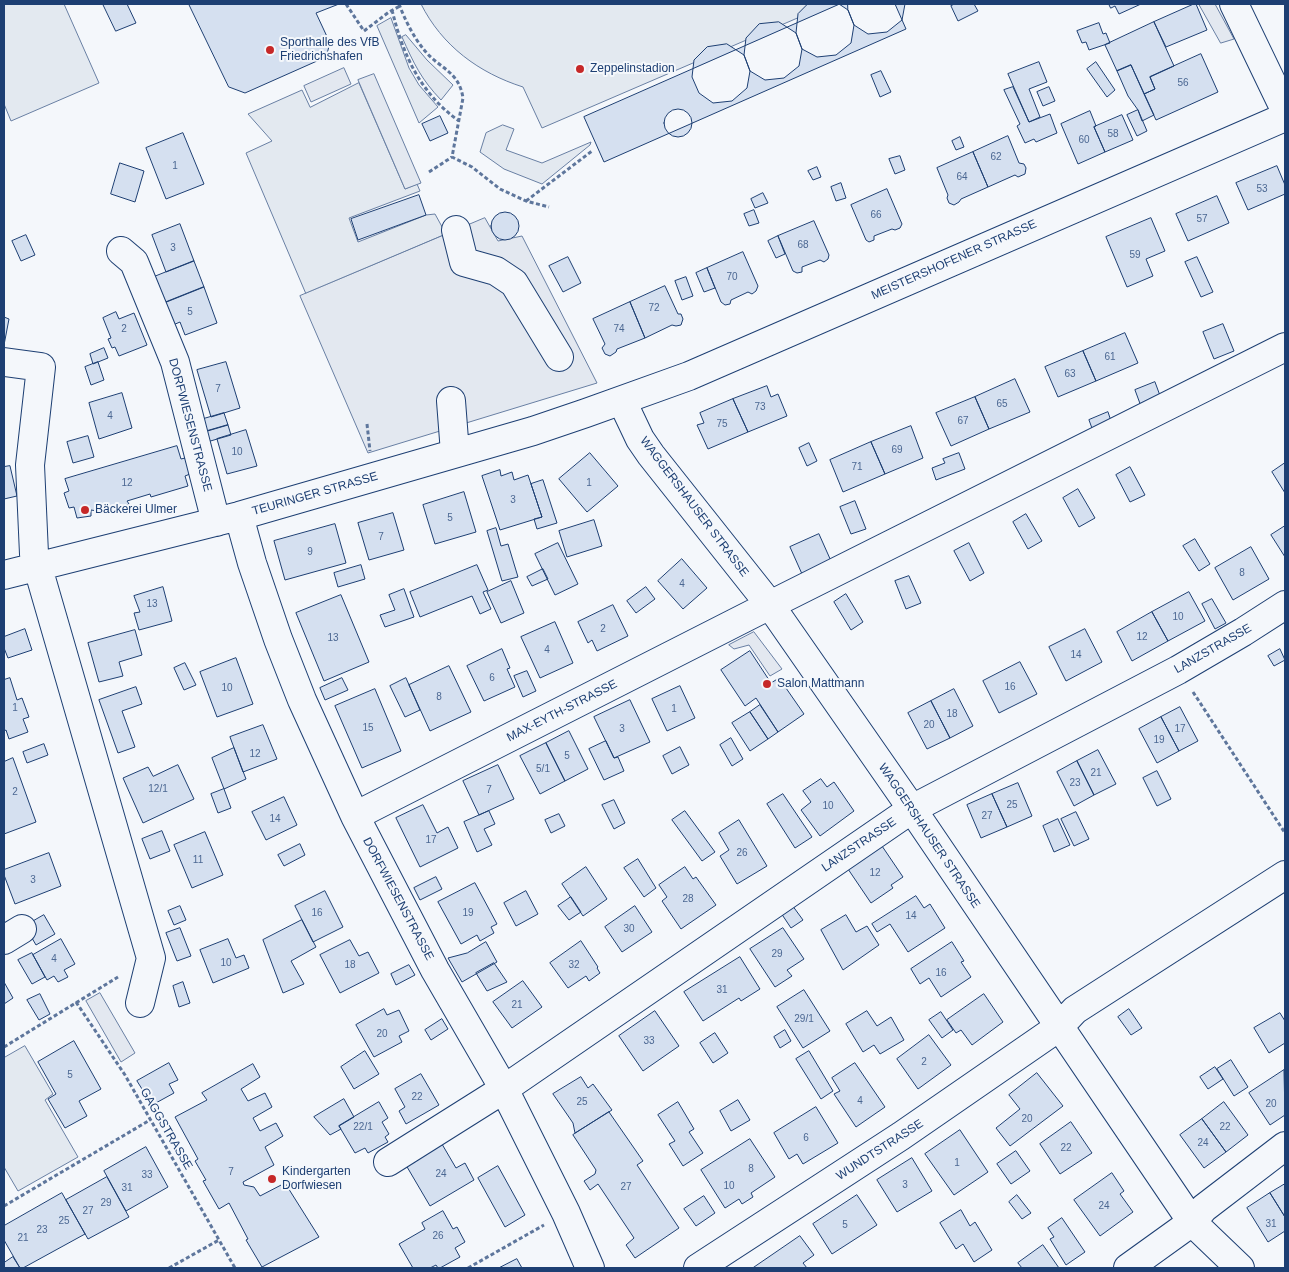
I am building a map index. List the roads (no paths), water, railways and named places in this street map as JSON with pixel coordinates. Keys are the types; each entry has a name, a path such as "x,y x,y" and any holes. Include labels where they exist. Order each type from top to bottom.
{"street":[{"path":"1234,4 1285,110"},
{"name":"MEISTERSHOFENER STRASSE","path":"622,400 689,376 1285,117"},
{"path":"456,230 464,262 496,271 514,283 559,358"},
{"name":"DORFWIESENSTRASSE","path":"120,252 134,262 175,362 227,519 252,564 302,700 354,816 435,970 504,1089 566,1213 590,1268"},
{"name":"MAX-EYTH-STRASSE","path":"354,816 1285,347"},
{"path":"4,362 41,367 30,465 34,554 151,958 140,1003"},
{"name":"TEURINGER STRASSE","path":"4,575 227,519 533,431 622,400"},
{"name":"WAGGERSHAUSER STRASSE","path":"622,400 637,432 651,455 770,605 912,809 1192,1222 1240,1268"},
{"path":"450,401 455,453"},
{"name":"LANZSTRASSE","path":"388,1162 504,1089 912,809 1178,670 1243,632 1285,604"},
{"name":"WUNDTSTRASSE","path":"698,1268 901,1136 1059,1027 1075,1010 1285,875"},
{"path":"1128,1268 1192,1222 1204,1208 1285,1146"}],"place":[{"name":"Sporthalle des VfB Friedrichshafen","path":"270,50"},
{"name":"Zeppelinstadion","path":"580,69"},
{"name":"Bäckerei Ulmer","path":"85,510"},
{"name":"Salon Mattmann","path":"767,684"},
{"name":"Kindergarten Dorfwiesen","path":"272,1179"}]}
